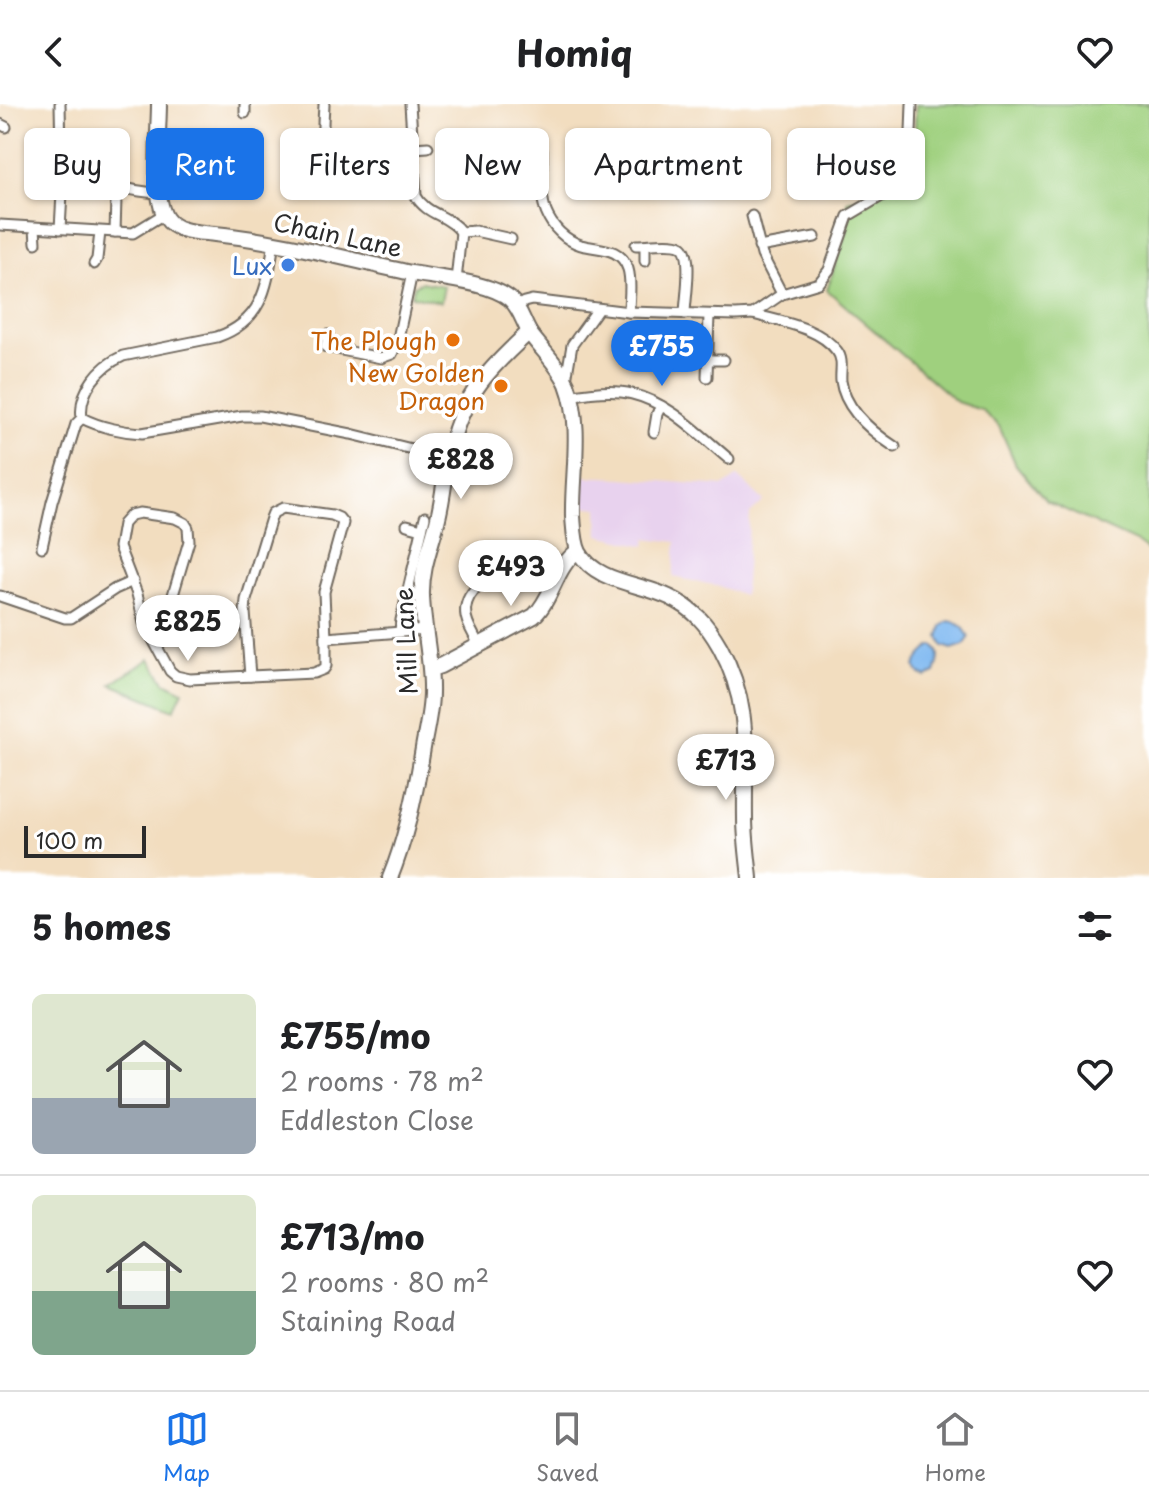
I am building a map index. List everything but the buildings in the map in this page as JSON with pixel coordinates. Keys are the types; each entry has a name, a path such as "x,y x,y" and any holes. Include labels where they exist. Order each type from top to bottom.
{"street":[{"path":"60,104 64,170 146,192"},
{"path":"159,104 159,128"},
{"path":"324,104 324,128"},
{"path":"410,104 411,128"},
{"path":"753,314 782,294 813,285 824,278 848,216 885,194 910,160 912,104"},
{"path":"419,145 428,147"},
{"path":"549,149 554,149"},
{"path":"60,229 62,200"},
{"path":"115,232 116,200"},
{"path":"0,225 133,233 164,214 160,200"},
{"path":"418,200 429,210 454,223 461,232 456,281"},
{"path":"543,200 546,213 560,232 573,242 609,249 623,260 630,278 629,312"},
{"name":"Chain Lane","path":"164,214 172,225 184,230 274,242 456,281 504,295 517,307"},
{"path":"752,216 759,247 782,294"},
{"path":"35,228 36,243"},
{"path":"461,232 475,231 498,242 511,239"},
{"path":"94,264 100,232"},
{"path":"759,247 815,237"},
{"path":"82,418 81,409 91,381 113,360 217,337 236,329 248,319 263,296 274,242"},
{"path":"645,261 640,245 678,244 688,253 685,314"},
{"path":"328,335 326,347 381,358 392,354 412,273"},
{"path":"729,459 679,418 642,397 623,392 568,388 529,332 517,307 532,300 629,312 753,314 806,330 828,342 840,354 842,387 854,409 873,431 895,447"},
{"path":"598,309 572,345 568,388 575,440 574,522 578,551 587,562 607,576 657,592 685,605 702,620 719,646 734,675 743,711 744,822 750,878"},
{"path":"707,377 709,315"},
{"name":"Mill Lane","path":"390,878 418,779 430,707 431,669 422,595 424,568 441,507 448,458 457,423 476,387 488,371 529,332"},
{"path":"708,360 724,360"},
{"path":"654,432 661,406"},
{"path":"82,418 142,433 242,416 260,416 448,458"},
{"path":"42,547 76,424 82,418"},
{"path":"173,595 189,541 188,528 175,518 140,513 131,515 125,521 119,541 120,551 133,581 144,623 170,671 176,676 190,679 250,676 320,672 327,661 324,592 343,523 339,518 283,508 271,518 246,600 250,676"},
{"path":"400,632 425,517"},
{"path":"407,525 422,529"},
{"path":"431,669 528,621 550,596 569,560 578,551"},
{"path":"0,609 2,597 71,618 133,581"},
{"path":"163,581 176,584"},
{"path":"475,589 466,604 466,615 480,646"},
{"path":"326,638 426,630"}],"shaded area":[{"path":"583,476 724,486 738,476 764,501 750,514 744,595 673,577 676,542 647,538 646,546 599,535 598,508 582,506"}],"green space":[{"path":"916,104 1149,104 1149,551 1046,501 1016,465 999,426 981,410 957,402 827,290 846,231 847,201 925,200 925,128 915,128"},
{"path":"421,282 444,286 441,302 412,296 414,286"},
{"path":"150,659 165,682 183,691 174,710 111,684"}],"water":[{"path":"949,621 966,631 969,638 964,645 952,649 943,646 939,637 942,626"},
{"path":"931,646 937,649 939,659 935,673 926,677 915,666"}],"place":[{"name":"Lux","path":"288,265"},
{"name":"The Plough","path":"453,340"},
{"name":"New Golden Dragon","path":"501,386"}]}
